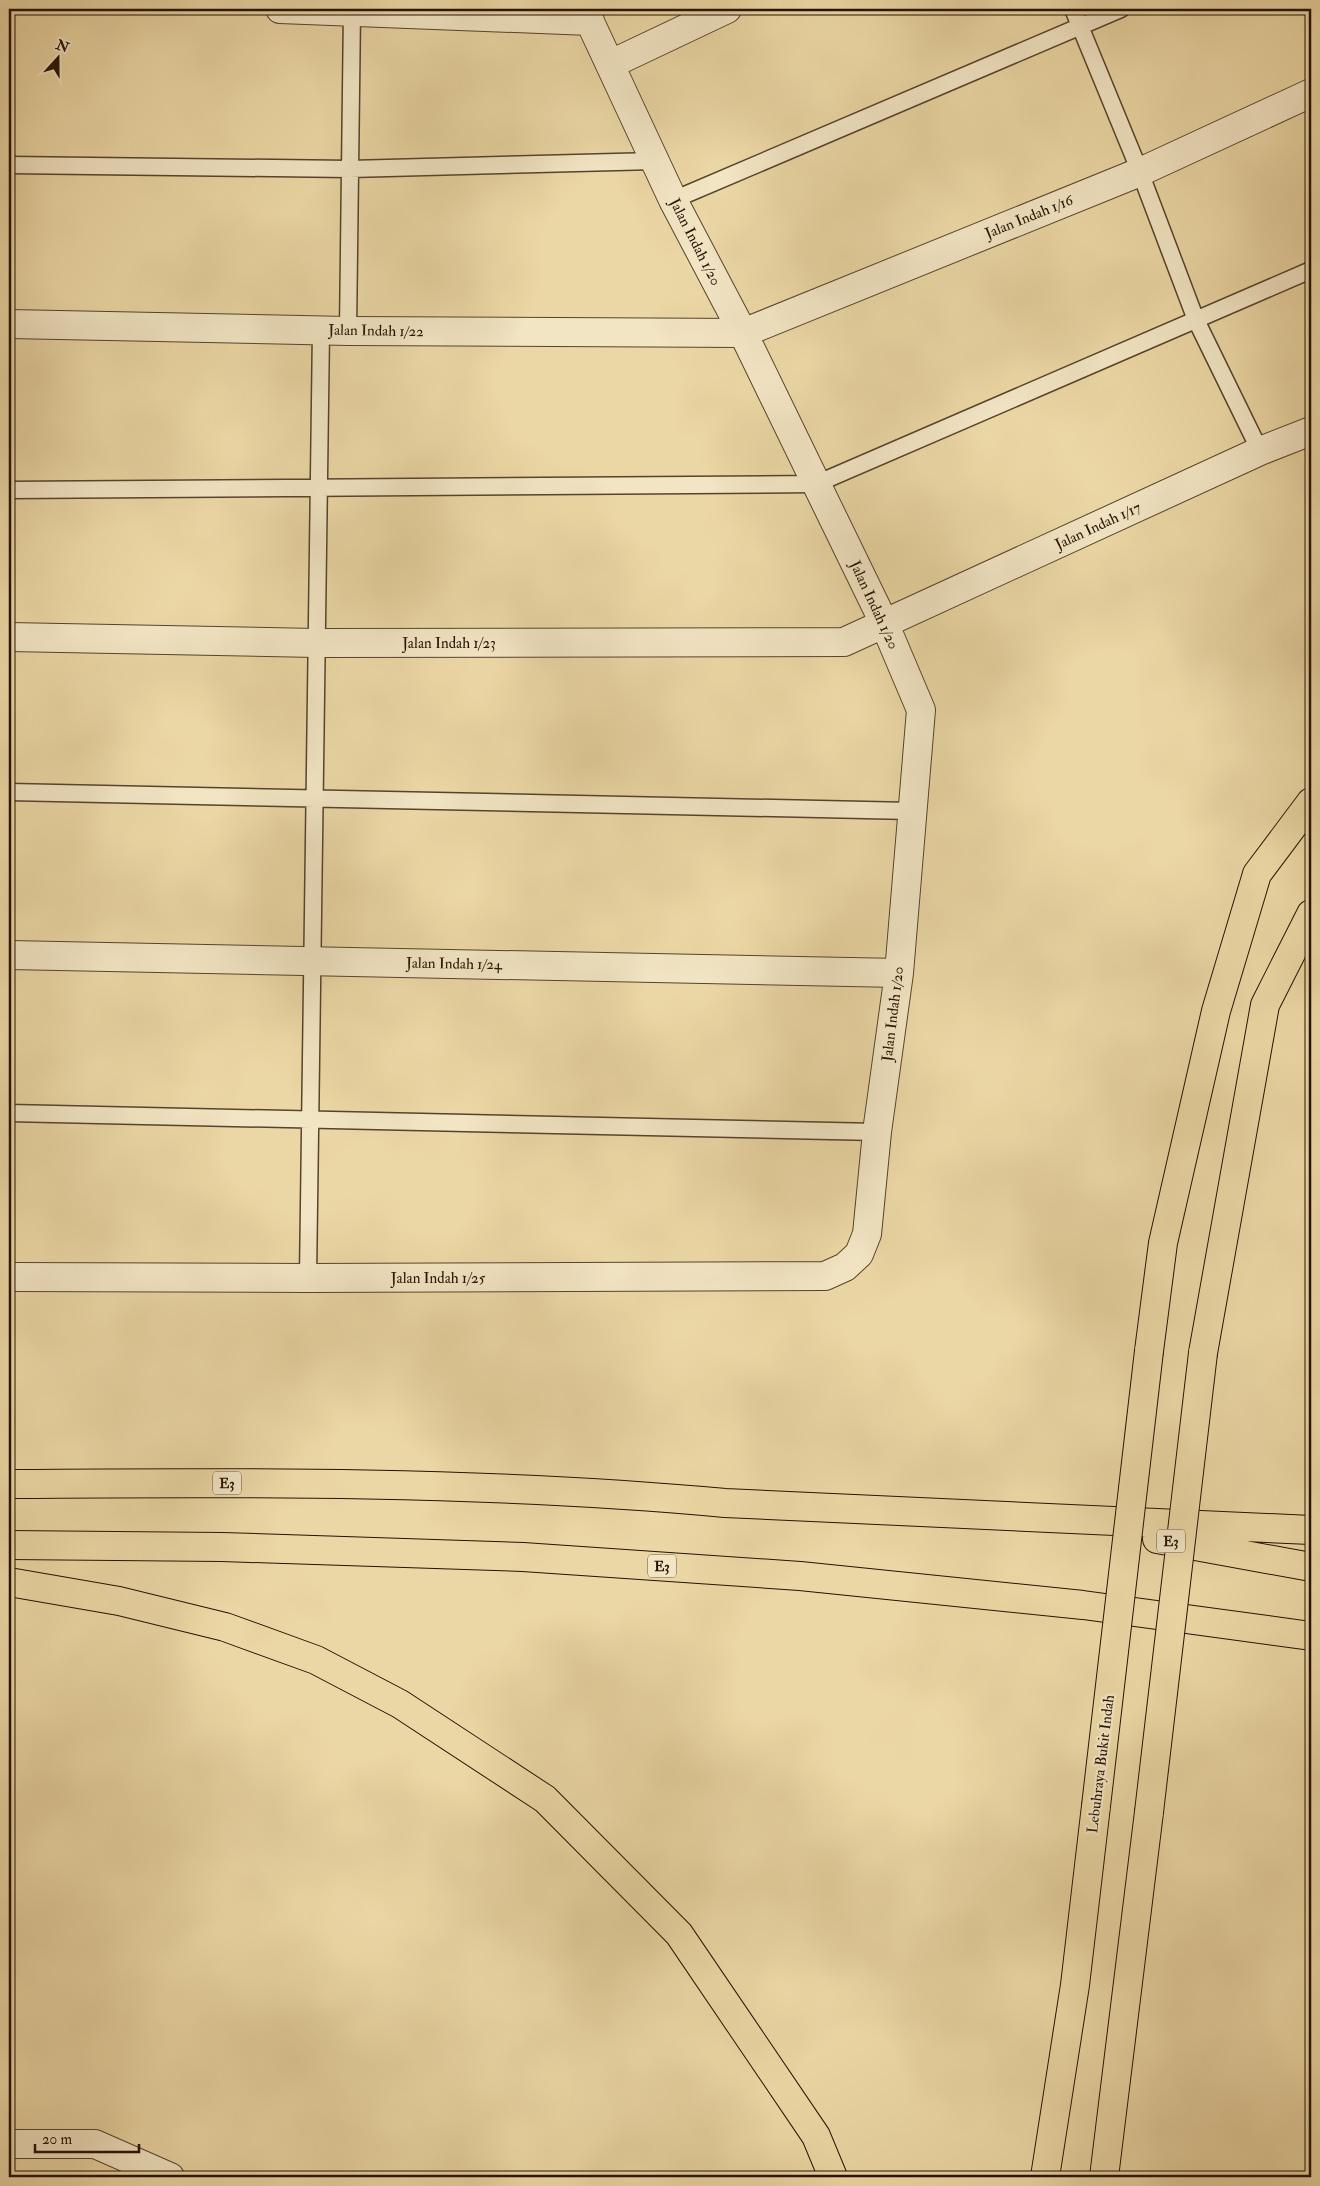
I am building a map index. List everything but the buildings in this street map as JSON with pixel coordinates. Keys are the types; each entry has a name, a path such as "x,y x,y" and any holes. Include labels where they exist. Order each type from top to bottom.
{"highway":[{"name":"Lebuhraya Bukit Indah","path":"1045,2177 1075,1985 1163,1243 1216,1011 1257,874 1311,802"},
{"path":"1104,2177 1203,1353 1265,1005 1311,914"},
{"name":"E3","path":"9,1484 238,1482 444,1485 636,1494 725,1502 1030,1516 1311,1567"},
{"path":"1030,1516 1311,1530"},
{"name":"E3","path":"9,1545 222,1547 523,1557 800,1576 1083,1605 1311,1636"},
{"path":"9,1582 118,1601 225,1627 316,1660 400,1704 545,1800 679,1934 816,2136 833,2177"}],"street":[{"path":"280,9 587,15"},
{"path":"611,64 727,9"},
{"name":"Jalan Indah 1/20","path":"587,15 673,200 742,333 885,625 921,710 911,811 899,972 877,1132 867,1234 859,1254"},
{"name":"Jalan Indah 1/16","path":"742,333 1140,172 1311,93"},
{"name":"Jalan Indah 1/22","path":"9,324 348,331 742,333"},
{"name":"Jalan Indah 1/17","path":"885,625 1260,451 1311,431"},
{"name":"Jalan Indah 1/23","path":"9,637 317,643 844,642 885,625"},
{"name":"Jalan Indah 1/24","path":"9,955 899,972"},
{"name":"Jalan Indah 1/25","path":"9,1277 825,1276 845,1267 859,1254"},
{"path":"9,2144 95,2144 170,2177"}],"lane":[{"path":"1073,9 1140,172 1196,320 1260,451"},
{"path":"673,200 1120,9"},
{"path":"348,331 352,11"},
{"path":"9,166 350,169 655,161"},
{"path":"9,490 816,484 1311,270"},
{"path":"308,1278 321,330"},
{"path":"9,792 911,811"},
{"path":"9,1113 311,1118 877,1132"}]}
